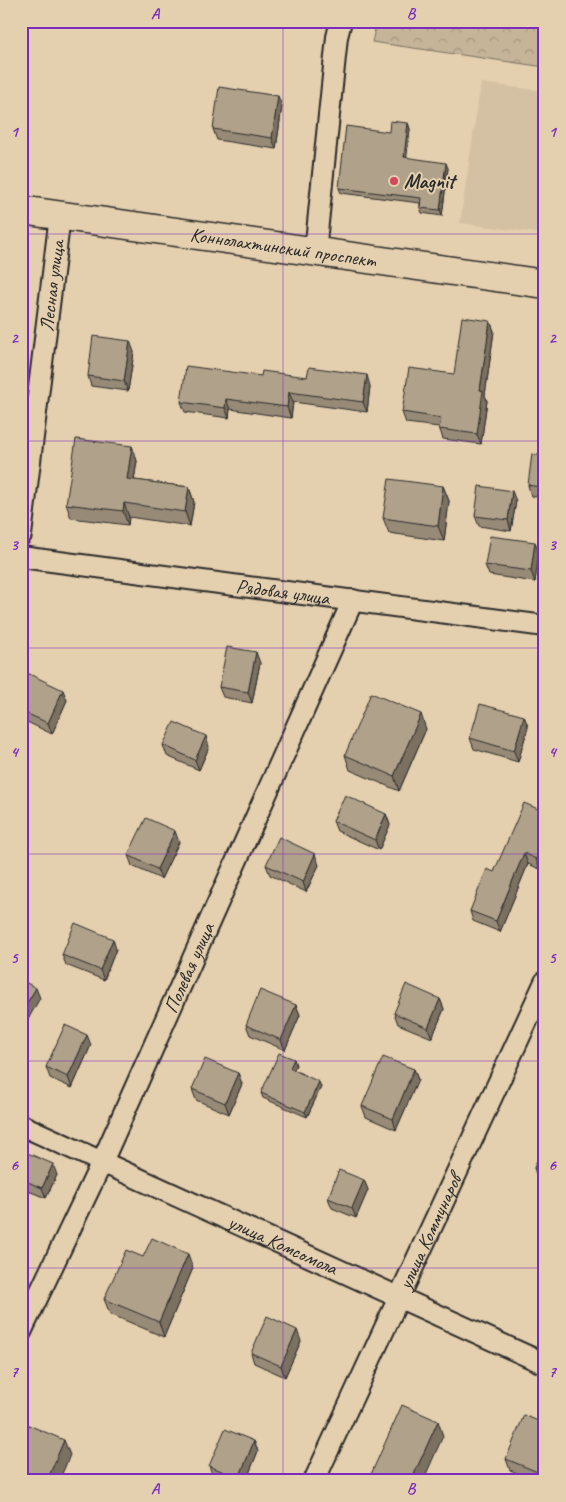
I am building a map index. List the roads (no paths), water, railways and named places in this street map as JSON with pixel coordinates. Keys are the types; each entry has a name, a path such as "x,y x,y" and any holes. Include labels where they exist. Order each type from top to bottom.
{"main road":[{"name":"Коннолахтинский проспект","path":"21,210 545,284"}],"street":[{"path":"315,252 337,37 341,21"},
{"name":"Лесная улица","path":"21,535 60,216"},
{"name":"Рядовая улица","path":"21,557 545,626"},
{"name":"Полевая улица","path":"21,1332 102,1162 353,600"},
{"name":"улица Коммунаров","path":"314,1481 545,982"},
{"name":"улица Комсомола","path":"21,1125 545,1364"}],"place":[{"name":"Magnit","path":"394,181"}]}
